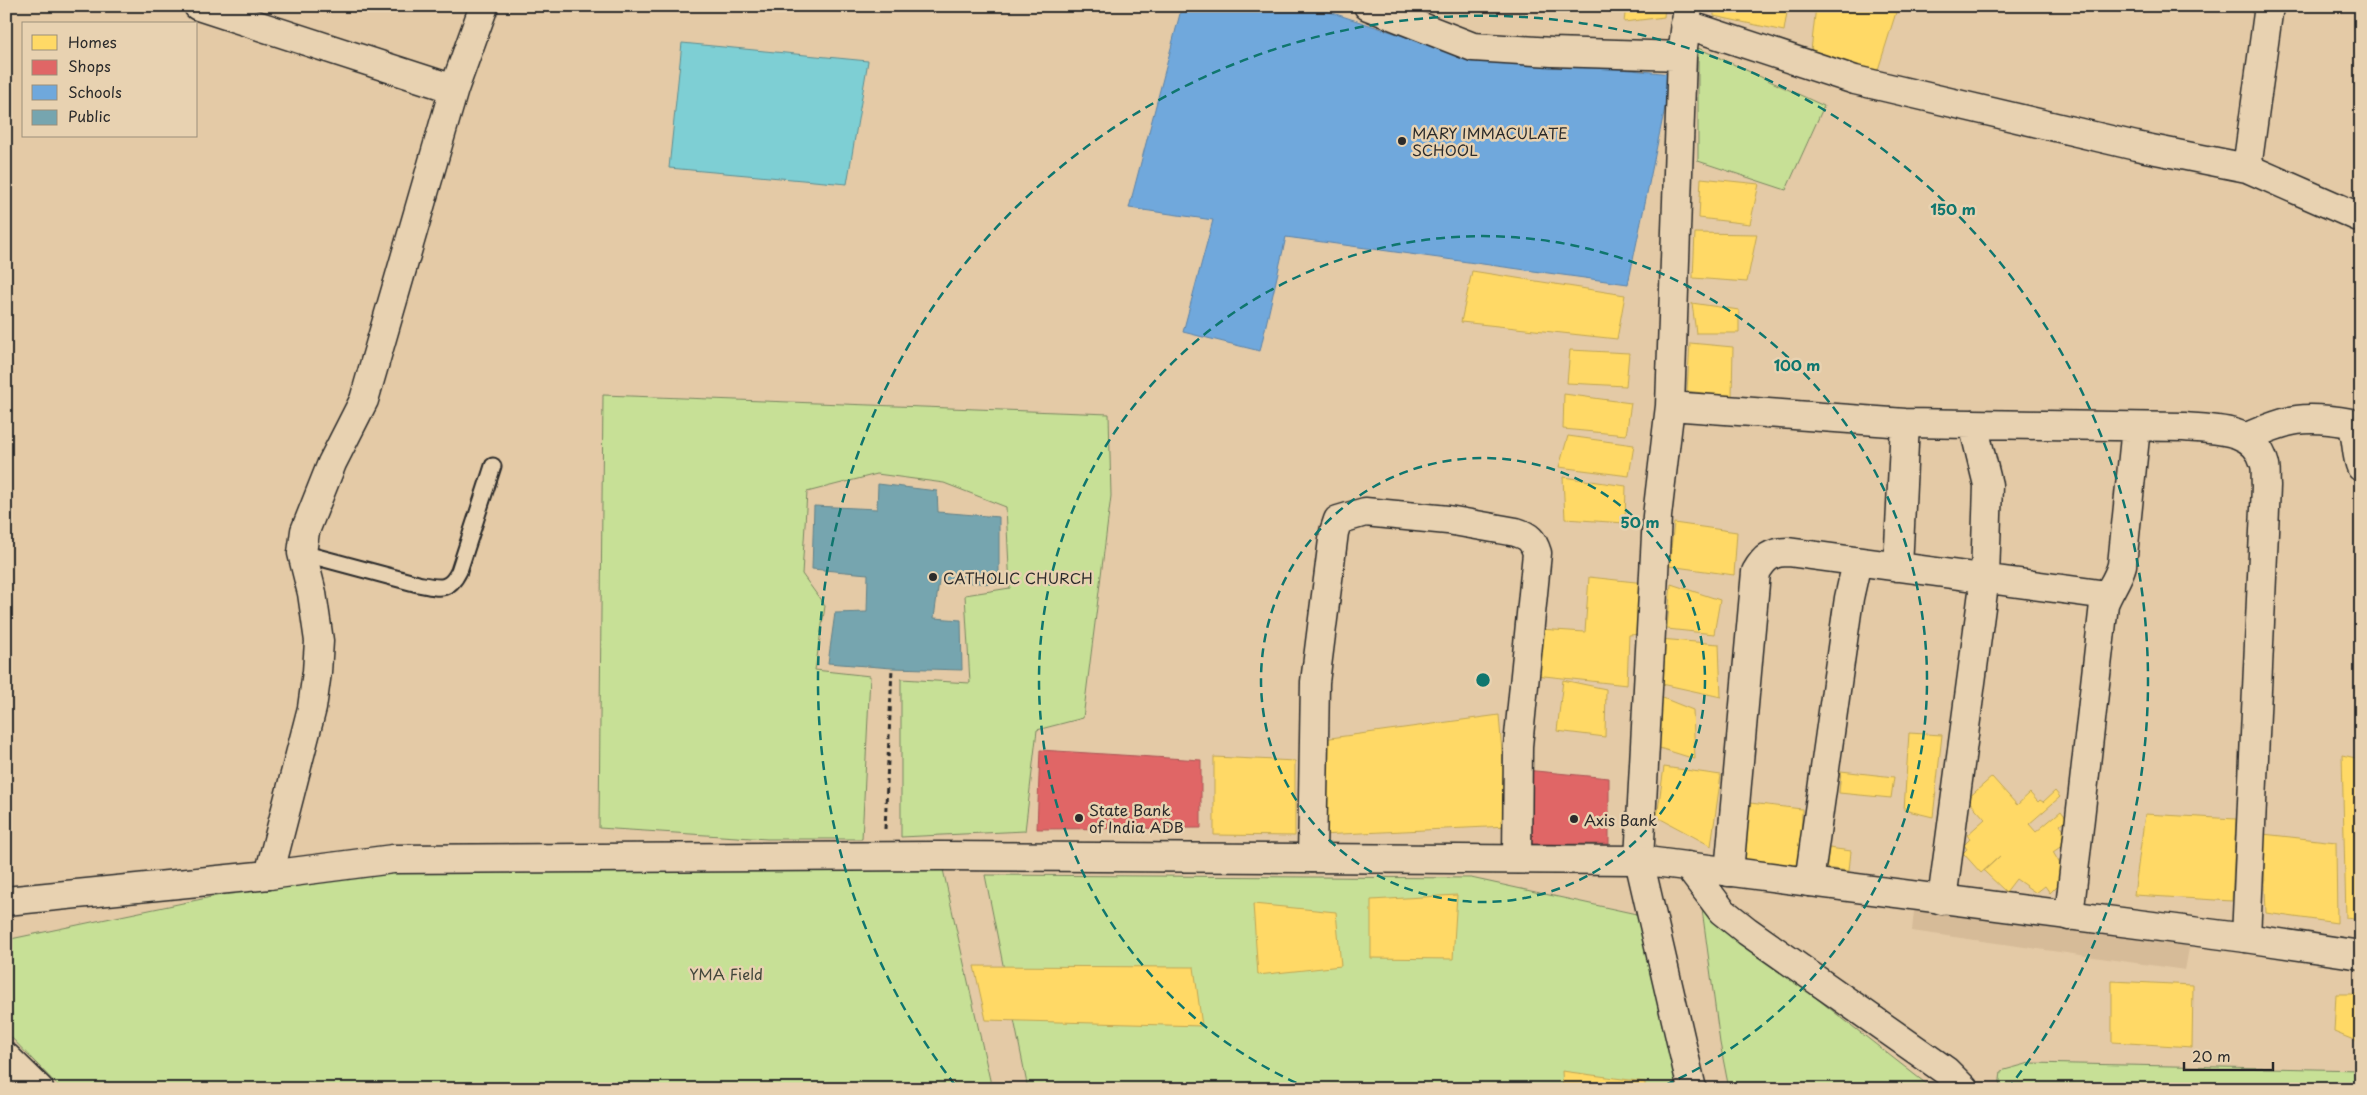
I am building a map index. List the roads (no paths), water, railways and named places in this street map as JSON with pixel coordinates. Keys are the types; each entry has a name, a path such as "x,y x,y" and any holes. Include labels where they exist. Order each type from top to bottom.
{"street":[{"path":"198,6 454,89"},
{"path":"269,874 312,708 317,672 319,641 312,593 302,552 305,531 315,504 364,400 454,89 484,6"},
{"path":"1368,6 1473,46 1552,52 1682,56"},
{"path":"2247,168 2269,6"},
{"path":"1692,1089 1640,860 1657,516 1670,406 1682,56 1686,15 1855,80 2136,146 2247,168 2361,218"},
{"path":"1670,406 1905,423 2184,427 2230,431 2246,437 2257,446 2265,463 2266,486 2246,938"},
{"path":"2246,437 2280,422 2315,417 2351,423 2355,432 2358,459 2361,467"},
{"path":"1898,567 1905,423"},
{"path":"1942,900 1985,577 1988,485 1973,424"},
{"path":"2069,916 2104,604 2107,595 2116,583 2122,565 2136,427"},
{"path":"1312,858 1315,682 1334,532 1338,520 1365,512 1448,520 1516,532 1526,535 1534,543 1537,553 1518,746 1517,859"},
{"path":"1728,872 1756,572 1764,560 1777,552 1985,577 2107,595"},
{"path":"1809,882 1848,608 1857,562"},
{"path":"6,901 269,874 393,859 884,857 1640,860 2246,938 2361,956"},
{"path":"1688,866 1722,911 1747,931 1946,1071 1964,1089"},
{"path":"6,1057 39,1089"}],"lane":[{"path":"302,552 418,584 436,588 446,586 453,582 459,571 493,466"}],"water":[{"path":"682,43 868,61 847,184 669,168"}],"place":[{"name":"MARY IMMACULATE SCHOOL","path":"1402,141"},
{"name":"CATHOLIC CHURCH","path":"933,577"},
{"name":"State Bank of India ADB","path":"1079,818"},
{"name":"Axis Bank","path":"1574,819"}],"park label":[{"name":"YMA Field","path":"726,973"}]}
